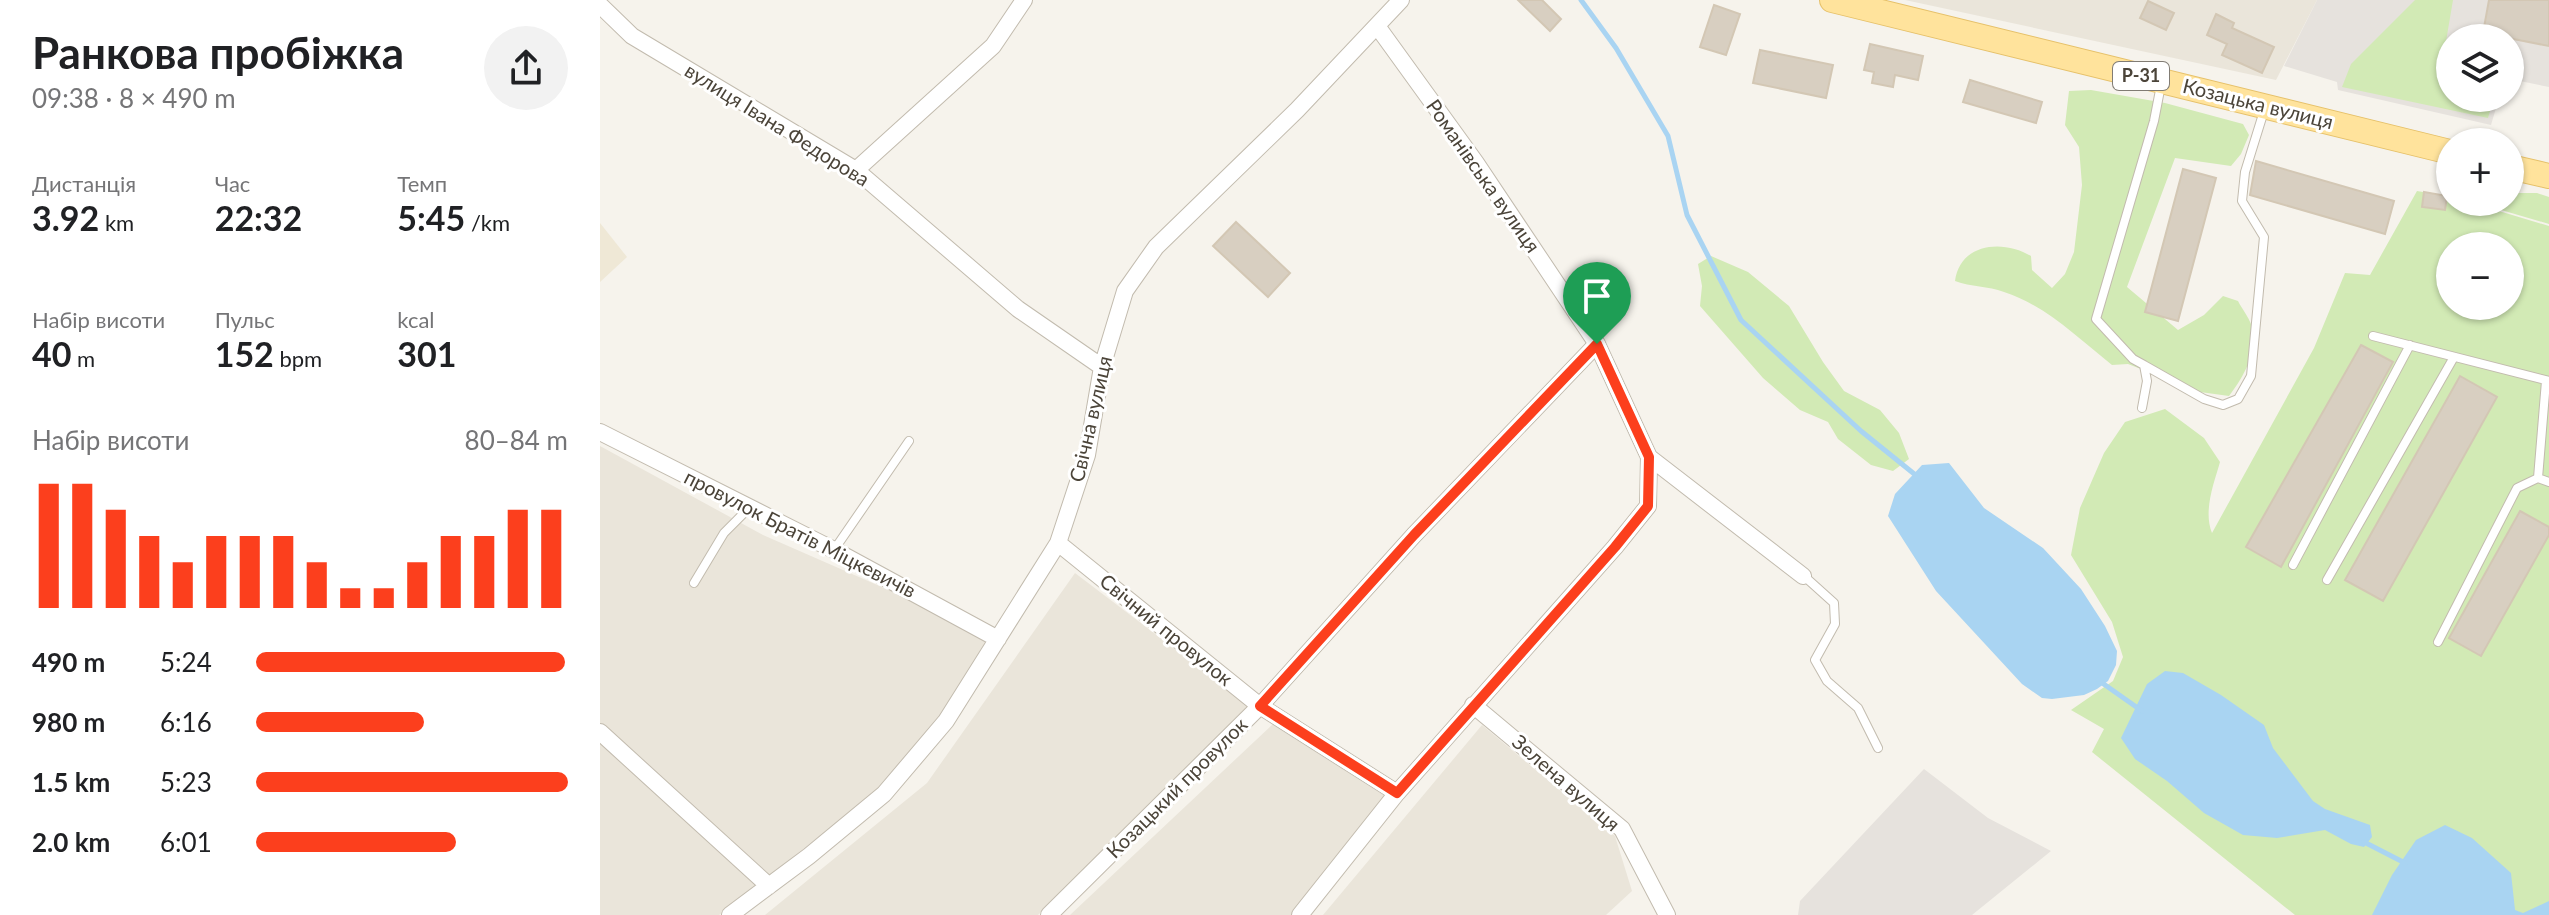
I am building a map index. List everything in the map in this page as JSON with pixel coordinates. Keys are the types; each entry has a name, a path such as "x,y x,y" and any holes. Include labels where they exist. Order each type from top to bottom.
{"main road":[{"name":"Козацька вулиця","path":"1832,0 1866,4 2436,149"},
{"path":"2524,170 2549,176"}],"street":[{"path":"856,170 993,46 1024,0"},
{"name":"Свічна вулиця","path":"730,915 809,856 884,794 946,721 1058,543 1087,455 1102,367 1125,291 1156,247 1297,110 1401,0"},
{"name":"вулиця Івана Федорова","path":"600,5 632,36 856,170 1018,309 1102,367"},
{"name":"Романівська вулиця","path":"1300,915 1397,793 1648,506 1649,457 1597,344 1476,163 1377,26"},
{"name":"Козацький провулок","path":"1049,915 1260,706 1414,535 1597,344"},
{"name":"провулок Братів Міцкевичів","path":"600,432 834,550 998,639"},
{"name":"Романівська вулиця","path":"1649,457 1803,576"},
{"name":"Свічний провулок","path":"1058,543 1260,706 1397,793"},
{"name":"Зелена вулиця","path":"1473,705 1622,829 1667,915"},
{"path":"600,732 769,886"}],"lane":[{"path":"2162,81 2154,121 2096,319 2133,359 2204,399 2223,405 2238,399 2251,376 2264,237 2242,201 2245,172 2265,106"},
{"path":"2373,336 2548,381 2538,478"},
{"path":"2293,565 2410,345"},
{"path":"2327,580 2454,357"},
{"path":"2142,408 2147,381 2144,365"},
{"path":"834,550 909,441"},
{"path":"2438,642 2517,488 2538,478 2549,482"},
{"path":"694,583 724,533 750,507"},
{"path":"1803,576 1834,603 1835,624 1815,660 1827,681 1858,708 1878,748"}],"shaded area":[{"path":"1905,0 2317,0 2276,80"},
{"path":"2317,0 2549,0 2549,87 2524,82 2524,24 2436,24 2436,112 2495,112 2491,125 2338,90 2337,82 2284,66"},
{"path":"600,223 627,257 600,282"},
{"path":"600,446 763,535 891,591 987,641 941,716 883,786 719,915 600,915"},
{"path":"1075,573 1250,706 1038,915 765,915 927,783"},
{"path":"1273,724 1387,797 1292,915 1070,915"},
{"path":"1482,725 1615,836 1632,891 1606,915 1323,915"},
{"path":"1924,769 1988,818 2051,851 1972,915 1798,915 1800,901"}],"green space":[{"path":"2415,0 2453,0 2449,24 2436,24 2436,107 2342,87 2351,64"},
{"path":"2091,90 2165,103 2243,124 2249,135 2241,154 2231,166 2175,158 2127,287 2178,330 2204,315 2223,296 2238,301 2252,326 2254,339 2244,373 2229,396 2200,392 2128,364 2112,365 2061,323 2033,305 1998,290 1955,281 1965,259 1974,252 1996,246 2031,256 2032,270 2052,288 2065,274 2074,252 2082,185 2079,147 2065,125 2069,91"},
{"path":"2460,112 2490,112 2488,118"},
{"path":"2417,191 2436,194 2436,216 2516,216 2549,226 2549,915 2295,915 2092,752 2104,729 2071,710 2113,681 2123,657 2112,622 2071,555 2080,508 2104,453 2125,422 2165,409 2204,438 2220,462 2209,506 2212,533 2314,348 2345,273 2370,275"},
{"path":"2524,193 2549,197 2549,224 2522,216"},
{"path":"1711,256 1748,272 1789,306 1844,391 1880,410 1899,433 1909,459 1893,471 1871,465 1838,439 1828,422 1800,410 1763,378 1700,306 1702,286 1698,264"}],"water":[{"path":"1949,463 1984,508 2043,548 2081,589 2117,651 2116,665 2108,681 2097,689 2084,695 2042,698 2022,684 1936,591 1888,516 1895,494 1922,465"},
{"path":"2165,671 2183,673 2264,725 2273,748 2313,801 2325,809 2370,825 2372,837 2364,847 2351,844 2325,830 2277,838 2243,835 2204,813 2135,759 2121,738 2147,684"},
{"path":"2445,825 2472,838 2511,873 2515,910 2523,913 2549,901 2549,915 2372,915 2392,875 2416,840"}],"building":[{"path":"1518,0 1542,0 1561,19 1550,31"},
{"path":"2489,0 2549,0 2549,46 2524,41 2524,24 2485,24"},
{"path":"2148,1 2174,13 2166,30 2140,18"},
{"path":"1714,5 1740,14 1726,55 1700,47"},
{"path":"2216,14 2234,23 2232,28 2274,47 2262,73 2222,55 2227,44 2207,35"},
{"path":"1870,44 1923,56 1918,80 1895,75 1893,87 1872,83 1874,72 1864,70"},
{"path":"1760,50 1833,65 1826,98 1753,83"},
{"path":"1970,80 2042,102 2036,123 1963,102"},
{"path":"2256,161 2394,201 2385,234 2250,195"},
{"path":"2183,169 2216,178 2178,321 2145,312"},
{"path":"2424,192 2436,194 2436,209 2422,207"},
{"path":"1236,222 1290,273 1268,297 1213,246"},
{"path":"2361,345 2393,362 2281,567 2246,547"},
{"path":"2460,376 2497,397 2383,601 2345,580"},
{"path":"2520,511 2549,527 2549,535 2481,656 2449,638"}],"waterway":[{"path":"1581,0 1616,48 1668,136 1687,215 1741,320 1861,431 1918,477"},
{"path":"2098,680 2142,711"},
{"path":"2364,842 2405,863"}],"route":[{"path":"1597,344 1649,457 1648,506 1397,793 1260,706 1414,535 1597,344"}]}
